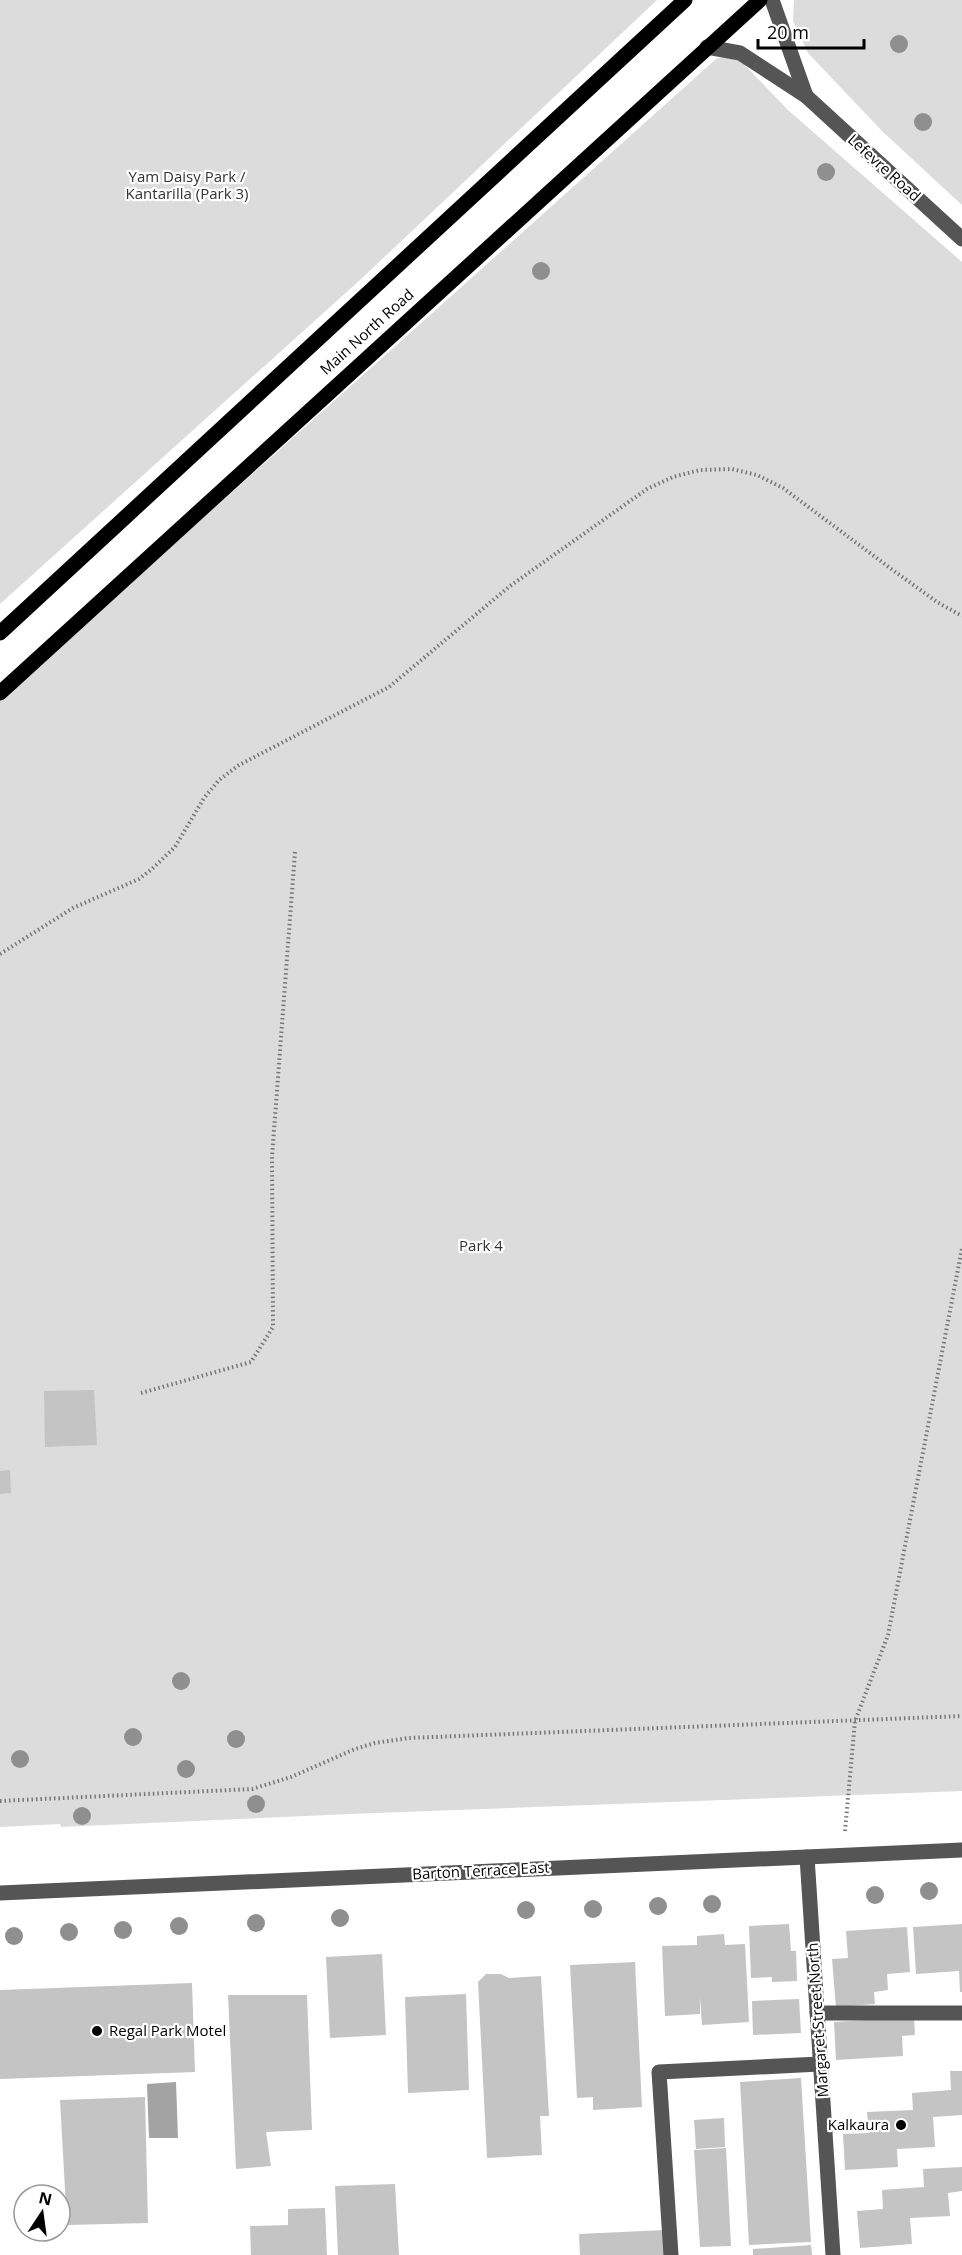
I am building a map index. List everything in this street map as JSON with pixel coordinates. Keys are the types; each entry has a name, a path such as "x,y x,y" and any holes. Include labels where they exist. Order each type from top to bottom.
{"main road":[{"name":"Main North Road","path":"0,633 685,0"},
{"name":"Main North Road","path":"0,693 760,0"}],"street":[{"name":"Lefevre Road","path":"772,0 806,96"},
{"name":"Lefevre Road","path":"707,47 740,53 806,96 962,238"},
{"name":"Barton Terrace East","path":"0,1893 962,1850"},
{"name":"Margaret Street North","path":"807,1857 833,2255"},
{"path":"818,2013 962,2013"},
{"path":"671,2255 659,2072 820,2064"}],"path":[{"path":"0,954 73,908 139,879 175,847 204,798 219,780 239,765 389,687 510,586 647,489 673,477 700,470 732,469 757,475 775,483 937,602 962,616"},
{"path":"141,1393 251,1362 273,1328 272,1157 295,852"},
{"path":"843,1856 855,1721 888,1635 962,1248"},
{"path":"0,1801 252,1789 291,1778 355,1749 375,1743 408,1738 962,1716"}],"green space":[{"name":"Yam Daisy Park / Kantarilla (Park 3)","path":"0,0 657,0 360,280 0,604"},
{"path":"794,0 962,0 962,205 883,132 808,53 793,21"},
{"name":"Park 4","path":"726,56 738,58 788,110 962,262 962,1791 61,1827 60,1824 0,1827 0,700 716,59"}],"shaded area":[{"path":"176,2082 178,2138 149,2138 147,2084"}],"building":[{"path":"94,1390 97,1445 45,1447 44,1391"},
{"path":"10,1470 11,1493 0,1494 0,1471"},
{"path":"789,1924 791,1951 796,1951 797,1981 772,1982 772,1977 751,1978 749,1926"},
{"path":"962,1924 962,1992 960,1992 959,1971 916,1974 913,1927"},
{"path":"907,1927 910,1972 887,1974 888,1990 874,1992 875,2004 836,2007 832,1959 848,1958 846,1931"},
{"path":"724,1934 725,1945 745,1944 749,2022 702,2025 700,1997 700,2014 665,2016 662,1946 697,1945 697,1936"},
{"path":"382,1954 386,2035 330,2038 326,1957"},
{"path":"635,1962 642,2107 593,2110 593,2097 577,2098 570,1965"},
{"path":"486,1974 501,1974 509,1978 541,1976 549,2116 540,2116 542,2155 487,2158 478,1982"},
{"name":"Regal Park Motel","path":"192,1983 195,2072 0,2079 0,1990"},
{"path":"466,1994 469,2090 408,2093 405,1997"},
{"path":"228,1995 307,1995 312,2130 266,2132 271,2166 236,2169"},
{"path":"799,1999 801,2033 753,2035 752,2001"},
{"path":"914,2017 915,2035 902,2036 903,2056 836,2060 834,2022"},
{"name":"Kalkaura","path":"950,2071 962,2071 962,2115 933,2117 935,2147 897,2149 898,2167 845,2170 843,2134 869,2133 867,2112 913,2110 912,2093 951,2090"},
{"path":"801,2078 811,2242 749,2245 740,2082"},
{"path":"145,2097 148,2223 72,2225 72,2183 65,2183 60,2100"},
{"path":"724,2118 725,2147 696,2149 694,2120"},
{"path":"726,2148 731,2246 700,2247 694,2150"},
{"path":"962,2167 962,2191 948,2193 950,2216 910,2218 912,2244 860,2248 857,2211 883,2209 882,2190 924,2187 923,2169"},
{"path":"395,2184 399,2255 338,2255 335,2186"},
{"path":"325,2208 327,2255 251,2255 250,2226 288,2225 288,2209"},
{"path":"665,2230 666,2255 580,2255 579,2234"},
{"path":"811,2245 812,2255 753,2255 753,2249"}],"place":[{"name":"Regal Park Motel","path":"97,2031"},
{"name":"Kalkaura","path":"901,2125"}]}
